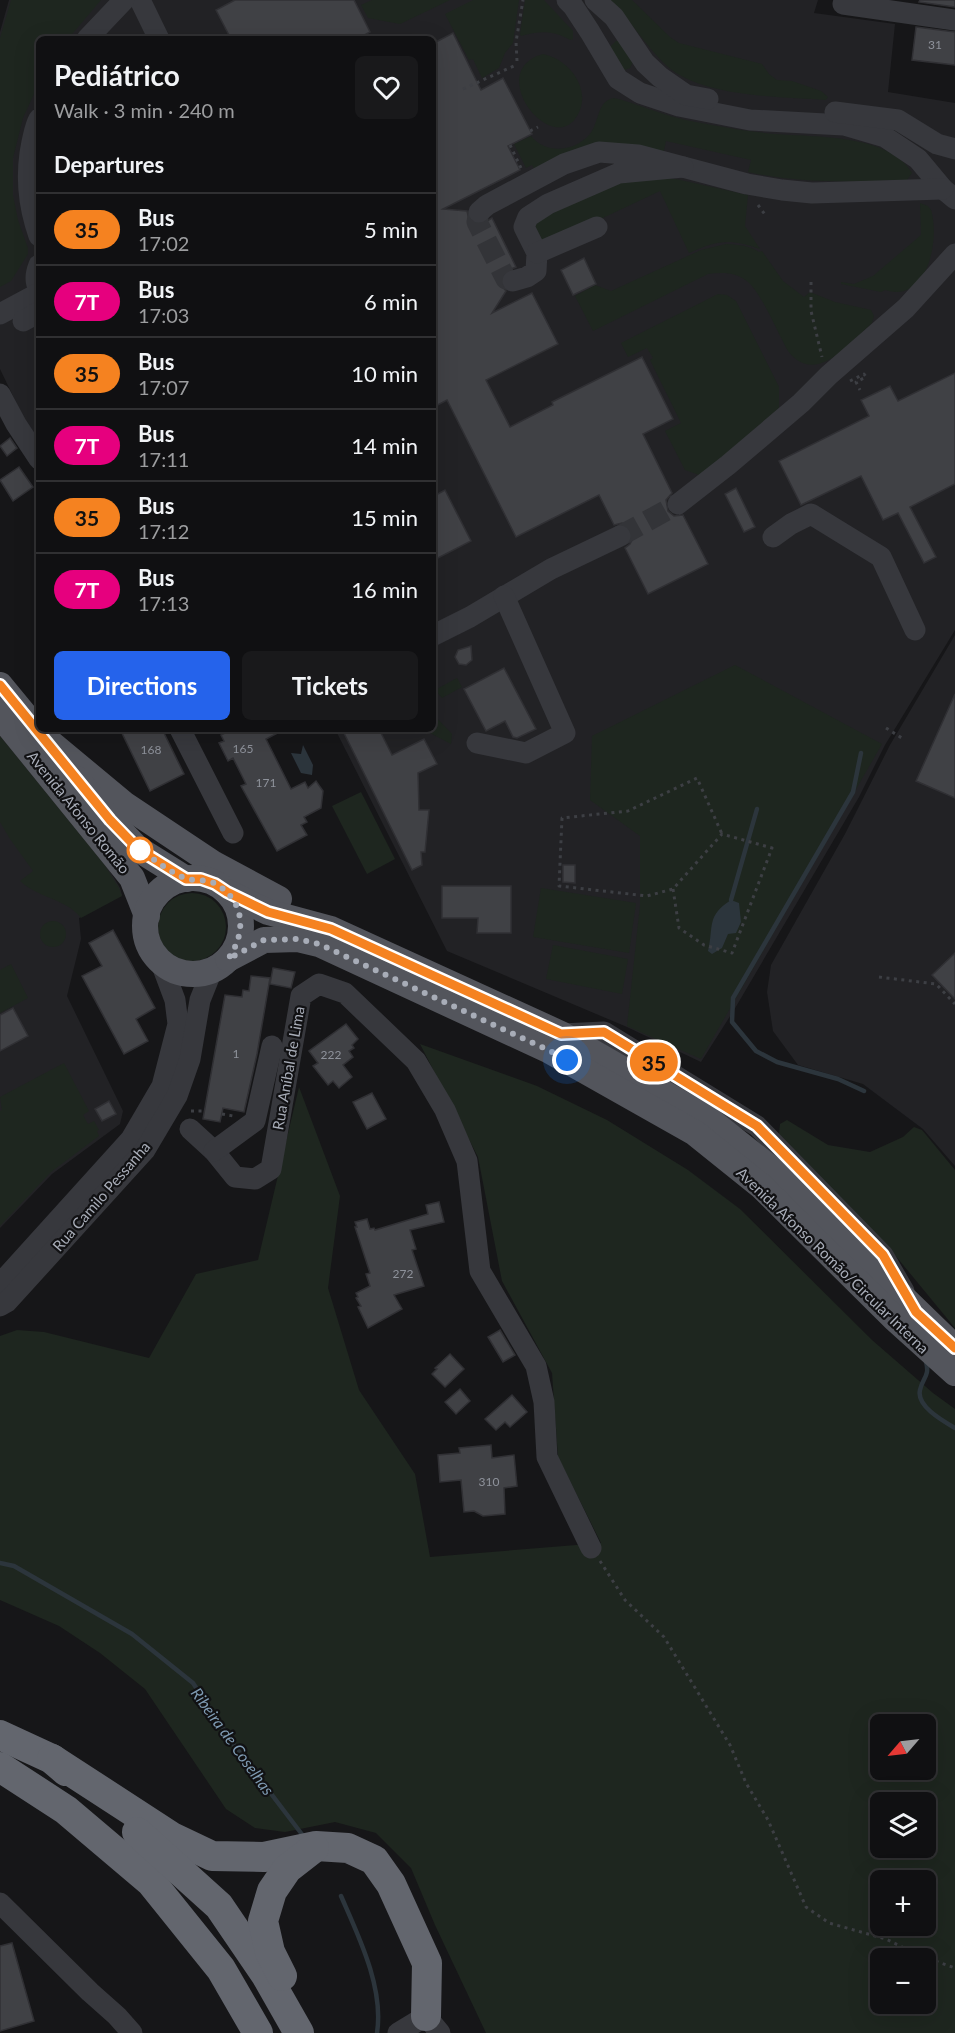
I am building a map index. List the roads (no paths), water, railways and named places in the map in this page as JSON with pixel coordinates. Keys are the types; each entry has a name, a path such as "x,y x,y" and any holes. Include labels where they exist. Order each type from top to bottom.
{"highway":[{"path":"0,1735 52,1759 172,1838 212,1856 264,1857 316,1846 348,1848 374,1860 391,1884 426,1963 417,2028"},
{"path":"52,1759 172,1862 219,1906 266,1975 299,2033"},
{"path":"0,1767 66,1810 151,1882 221,1969 258,2033"},
{"path":"309,2033 270,1952 263,1921 272,1891 287,1869 316,1846"}],"main road":[{"name":"Avenida Afonso Romão","path":"0,685 36,729"},
{"name":"Avenida Afonso Romão","path":"0,715 132,878 147,916"},
{"name":"Avenida Afonso Romão","path":"39,732 110,820 138,849 186,879"},
{"path":"41,735 124,804 214,864 331,929"},
{"path":"186,879 201,879 227,892 236,904 241,918 241,933 236,947 220,965 199,974 171,969 150,947 146,932 147,916 156,896 175,882 186,879"},
{"name":"Avenida Afonso Romão/Circular Interna","path":"227,892 268,912 331,929 561,1034 707,1118 770,1168 955,1348"},
{"name":"Avenida Afonso Romão/Circular Interna","path":"220,965 264,940 298,939 319,944 548,1050 695,1133 761,1186 894,1318 955,1373"}],"street":[{"path":"90,36 124,0"},
{"path":"140,0 158,36"},
{"path":"567,0 584,23 618,79 640,93 680,106 750,120 844,125 885,137 918,159 949,194"},
{"path":"595,0 614,17 645,63 660,77 686,95 753,107 848,113 898,120 937,144 955,149"},
{"path":"843,4 955,20"},
{"path":"36,130 28,160 28,194 36,227"},
{"path":"479,212 487,205 564,164 599,152 638,155 747,184 812,193 949,194"},
{"path":"513,281 536,271 537,254 524,227 528,217 548,204 619,173 683,167"},
{"path":"537,254 597,226"},
{"path":"678,504 801,403 829,375 906,308 948,260"},
{"path":"0,314 36,294"},
{"path":"0,394 36,454"},
{"path":"773,537 790,524 811,514 881,557 915,630"},
{"path":"436,634 470,617 551,569 620,536"},
{"path":"477,743 526,753 565,733 504,596"},
{"path":"182,732 233,833"},
{"name":"Rua Camilo Pessanha","path":"0,1284 131,1139 162,1086 178,1024 175,1000 160,960"},
{"name":"Rua Camilo Pessanha","path":"0,1306 7,1302 145,1150 158,1130 177,1096 190,1059 200,1000 220,965"},
{"name":"Rua Aníbal de Lima","path":"190,1129 214,1151 235,1177 255,1179 271,1169 301,996 320,984 345,993 416,1060 444,1110 467,1161 480,1271 536,1366 544,1402 547,1457 591,1548"},
{"path":"214,1151 255,1120 272,1046"},
{"path":"158,1130 190,1129 177,1096"},
{"path":"0,1903 132,2033"}],"waterway":[{"path":"861,753 853,792 733,998 732,1022 756,1051 777,1062 838,1079 864,1091"},
{"path":"731,900 757,809"},
{"path":"926,1362 927,1374 920,1390 922,1402 955,1428"},
{"name":"Ribeira de Coselhas","path":"0,1563 14,1566 132,1634 193,1683 234,1745 304,1837"},
{"name":"Ribeira de Coselhas","path":"341,1896 362,1946 373,1981 377,1998 377,2033"}],"tunnel":[{"path":"479,212 477,222 506,279 513,281"},
{"path":"620,536 678,504"}]}
